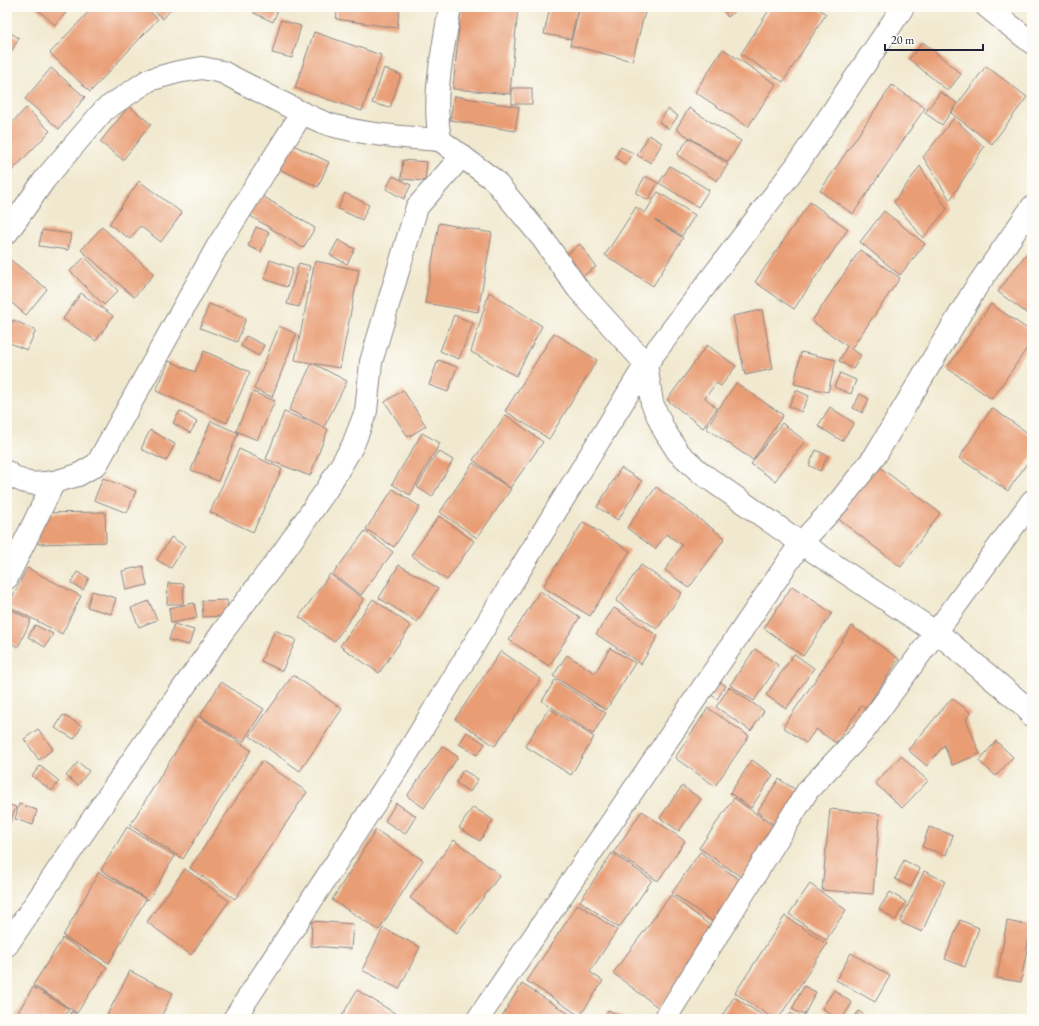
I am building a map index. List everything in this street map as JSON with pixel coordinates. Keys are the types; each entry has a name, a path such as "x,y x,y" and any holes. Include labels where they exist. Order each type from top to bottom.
{"street":[{"path":"440,140 436,111 438,78 450,7"},
{"path":"234,1019 405,756 646,364 797,165 903,7"},
{"path":"987,7 1032,43"},
{"path":"7,233 45,178 104,110 149,80 178,72 202,68 222,72 330,125 386,136 440,140 494,180 543,239 578,289 646,364 652,403 664,430 678,452 701,473 801,543 936,633 1027,708 1032,718"},
{"path":"7,472 18,480 34,485 54,482 78,475 97,464 216,249 302,112"},
{"path":"7,945 182,689 224,630 287,547 327,489 349,451 366,411 371,362 417,207 462,156"},
{"path":"478,1019 801,543 839,502 874,456 975,289 1032,207"},
{"path":"7,578 54,482"},
{"path":"665,1019 808,790 863,732 1032,501"}],"building":[{"path":"35,7 71,7 55,25"},
{"path":"93,7 145,7 158,19 90,92 50,53"},
{"path":"150,7 173,7 163,19"},
{"path":"256,7 279,7 273,22 254,13"},
{"path":"338,7 400,7 397,28 336,19"},
{"path":"461,7 518,7 510,94 453,89"},
{"path":"550,7 578,7 571,39 544,34"},
{"path":"580,7 646,8 632,61 570,45"},
{"path":"720,7 735,7 737,10 728,17"},
{"path":"771,7 816,7 826,14 783,82 741,54"},
{"path":"281,20 301,26 292,58 272,53"},
{"path":"7,31 19,38 7,60"},
{"path":"314,32 381,55 362,111 295,88"},
{"path":"923,42 961,74 948,91 909,59"},
{"path":"723,49 776,84 748,127 695,92"},
{"path":"986,66 1027,97 992,144 951,113"},
{"path":"51,68 85,97 59,129 25,99"},
{"path":"384,68 401,75 390,108 372,103"},
{"path":"892,85 925,108 853,214 820,191"},
{"path":"512,88 532,88 532,104 512,104"},
{"path":"940,92 957,103 942,125 925,113"},
{"path":"454,96 519,107 515,131 450,120"},
{"path":"129,106 151,124 123,160 100,142"},
{"path":"26,108 50,131 7,176 7,128"},
{"path":"689,108 741,141 728,162 676,129"},
{"path":"668,109 678,116 669,129 659,122"},
{"path":"954,118 984,147 950,200 923,157"},
{"path":"649,135 662,143 651,163 637,155"},
{"path":"689,138 728,164 717,181 677,155"},
{"path":"289,143 329,162 318,187 277,168"},
{"path":"621,147 633,153 626,165 615,157"},
{"path":"403,160 427,162 425,181 401,179"},
{"path":"670,166 709,190 698,207 659,183"},
{"path":"920,166 947,209 923,238 894,202"},
{"path":"393,176 411,185 404,199 386,189"},
{"path":"645,176 658,183 648,200 636,193"},
{"path":"139,181 182,213 161,242 140,226 130,239 109,224"},
{"path":"246,186 315,228 303,248 234,206"},
{"path":"658,192 695,215 682,236 655,220 683,238 653,286 605,255 636,207 645,213"},
{"path":"345,193 369,205 362,220 338,209"},
{"path":"810,202 848,229 794,309 755,282"},
{"path":"884,211 925,244 900,275 860,242"},
{"path":"439,223 492,233 478,312 425,303"},
{"path":"102,227 154,274 134,297 81,250"},
{"path":"256,227 269,232 261,252 248,246"},
{"path":"42,230 71,234 68,250 39,246"},
{"path":"338,240 355,249 347,264 330,255"},
{"path":"580,244 596,267 577,280 562,258"},
{"path":"1032,246 1032,317 998,292"},
{"path":"860,250 900,278 851,349 861,355 853,369 839,361 847,346 812,321"},
{"path":"7,257 47,289 26,315 7,299"},
{"path":"85,257 118,291 104,305 70,271"},
{"path":"270,260 293,268 287,287 264,279"},
{"path":"315,261 359,270 340,368 295,360"},
{"path":"299,263 310,266 299,307 287,304"},
{"path":"489,292 542,326 516,376 471,352"},
{"path":"81,293 113,316 96,341 63,319"},
{"path":"209,304 246,318 237,342 200,328"},
{"path":"991,304 1032,332 1032,341 992,399 947,368"},
{"path":"762,310 773,369 745,375 733,316"},
{"path":"454,315 473,323 459,359 440,351"},
{"path":"13,320 36,330 27,350 7,342 7,334"},
{"path":"279,326 296,334 272,397 254,389"},
{"path":"554,333 597,360 549,439 505,411"},
{"path":"246,336 264,345 259,356 241,346"},
{"path":"707,345 736,366 721,386 716,383 705,398 717,408 703,428 667,400"},
{"path":"204,351 250,372 227,423 156,391 169,361 195,372"},
{"path":"801,352 836,360 828,392 794,384"},
{"path":"438,360 457,367 448,392 429,385"},
{"path":"312,363 347,381 324,427 289,410"},
{"path":"840,373 856,380 851,394 834,387"},
{"path":"736,383 783,415 753,460 706,428"},
{"path":"403,390 426,426 408,437 385,402"},
{"path":"796,390 809,396 801,412 789,406"},
{"path":"253,392 275,401 257,440 236,431"},
{"path":"860,394 869,399 862,413 853,408"},
{"path":"830,407 854,423 842,441 818,426"},
{"path":"992,408 1032,436 1032,456 1008,491 959,458"},
{"path":"180,411 197,422 190,433 173,423"},
{"path":"284,412 328,429 310,476 266,459"},
{"path":"506,415 543,442 510,488 473,460"},
{"path":"211,421 238,433 218,481 191,470"},
{"path":"782,423 805,441 775,481 751,464"},
{"path":"150,430 175,444 166,461 141,449"},
{"path":"422,433 440,443 410,495 392,484"},
{"path":"239,449 282,469 253,532 210,512"},
{"path":"816,450 828,456 820,471 809,465"},
{"path":"438,451 453,460 432,497 417,487"},
{"path":"473,463 511,489 477,538 440,512"},
{"path":"877,465 940,513 901,567 837,518"},
{"path":"621,468 642,481 618,520 597,507"},
{"path":"103,478 136,491 127,513 94,500"},
{"path":"656,487 725,538 689,588 665,570 682,545 666,534 655,549 627,528"},
{"path":"393,489 420,507 394,547 366,529"},
{"path":"105,512 106,542 38,544 37,513"},
{"path":"439,516 474,541 447,580 411,555"},
{"path":"583,522 630,551 590,616 543,587"},
{"path":"365,531 393,552 361,595 333,574"},
{"path":"171,537 185,546 171,568 157,560"},
{"path":"399,565 438,588 417,622 379,598"},
{"path":"641,565 682,593 657,629 616,601"},
{"path":"143,566 147,585 126,590 122,571"},
{"path":"27,568 81,596 62,634 8,606"},
{"path":"77,572 89,578 83,590 71,583"},
{"path":"330,574 364,599 334,642 299,617"},
{"path":"168,583 184,584 183,604 167,604"},
{"path":"792,586 832,613 803,656 764,628"},
{"path":"92,591 116,598 111,614 87,607"},
{"path":"540,591 580,617 549,666 509,640"},
{"path":"373,599 411,626 379,673 340,646"},
{"path":"227,600 228,616 203,617 202,601"},
{"path":"149,601 157,620 139,627 131,608"},
{"path":"194,603 197,618 171,623 169,608"},
{"path":"8,608 31,620 18,647 7,641"},
{"path":"614,608 658,636 641,664 596,634"},
{"path":"174,624 194,630 189,645 169,640"},
{"path":"35,625 53,634 45,647 28,637"},
{"path":"852,626 899,659 866,708 861,706 836,743 816,729 806,743 783,727"},
{"path":"275,630 296,640 282,671 261,661"},
{"path":"610,648 635,663 606,710 553,676 567,655 595,673"},
{"path":"755,649 778,665 754,701 730,685"},
{"path":"501,651 541,679 495,746 455,719"},
{"path":"794,654 814,668 786,709 766,695"},
{"path":"293,675 342,709 300,771 250,736"},
{"path":"713,677 726,686 717,699 704,690"},
{"path":"555,680 606,713 593,734 542,701"},
{"path":"221,682 264,709 243,742 200,716"},
{"path":"729,687 764,711 751,731 716,707"},
{"path":"952,698 971,713 966,719 980,754 952,765 944,745 927,766 908,750"},
{"path":"549,708 594,737 571,775 525,746"},
{"path":"708,708 749,736 715,786 675,758"},
{"path":"63,715 82,726 74,739 55,728"},
{"path":"198,716 251,750 183,859 130,825"},
{"path":"38,729 53,749 39,760 24,739"},
{"path":"467,732 485,744 477,755 459,744"},
{"path":"996,741 1013,757 996,776 979,761"},
{"path":"442,746 458,757 424,808 407,796"},
{"path":"901,756 928,781 902,808 875,783"},
{"path":"752,760 773,775 751,808 730,793"},
{"path":"262,761 307,792 235,899 190,868"},
{"path":"78,762 89,771 78,785 66,776"},
{"path":"40,766 59,781 52,791 32,776"},
{"path":"463,770 478,779 470,792 456,783"},
{"path":"779,779 802,794 779,828 757,812"},
{"path":"682,786 701,799 679,831 660,818"},
{"path":"734,798 778,829 744,879 699,848"},
{"path":"396,803 416,816 405,834 385,821"},
{"path":"7,804 16,807 7,830"},
{"path":"19,804 37,810 33,825 15,819"},
{"path":"473,807 493,820 480,841 459,828"},
{"path":"830,809 880,814 873,894 822,890"},
{"path":"642,811 685,841 658,881 614,852"},
{"path":"127,827 175,856 148,900 101,870"},
{"path":"929,827 953,835 946,855 922,847"},
{"path":"376,830 423,860 379,930 332,900"},
{"path":"454,840 500,875 457,933 410,898"},
{"path":"700,852 743,882 715,923 672,893"},
{"path":"612,853 652,880 619,928 580,901"},
{"path":"904,860 920,869 911,887 895,879"},
{"path":"185,869 229,901 191,955 147,922"},
{"path":"924,871 945,881 922,932 900,922"},
{"path":"99,872 146,899 109,963 63,936"},
{"path":"810,884 846,910 826,940 789,914"},
{"path":"890,892 906,902 895,920 879,909"},
{"path":"671,895 717,931 659,1008 613,973"},
{"path":"578,904 617,930 590,972 603,981 580,1016 527,981"},
{"path":"785,916 827,944 778,1019 774,1019 735,993"},
{"path":"960,920 979,928 965,967 945,959"},
{"path":"312,921 353,924 351,949 311,946"},
{"path":"1007,921 1031,926 1021,982 997,978"},
{"path":"383,928 420,947 399,989 362,970"},
{"path":"63,938 107,967 77,1013 33,985"},
{"path":"851,953 890,976 875,1002 836,980"},
{"path":"130,971 173,993 160,1019 105,1019"},
{"path":"522,984 577,1019 500,1019"},
{"path":"804,986 816,992 804,1015 792,1009"},
{"path":"33,987 69,1009 63,1019 14,1019"},
{"path":"357,990 401,1017 400,1019 340,1019"},
{"path":"834,990 852,1003 842,1019 838,1019 822,1008"},
{"path":"734,997 768,1019 720,1019"},
{"path":"608,1010 627,1019 604,1019"},
{"path":"72,1011 83,1019 67,1019"},
{"path":"859,1011 869,1019 852,1019"},
{"path":"791,1013 798,1019 786,1019"}]}
